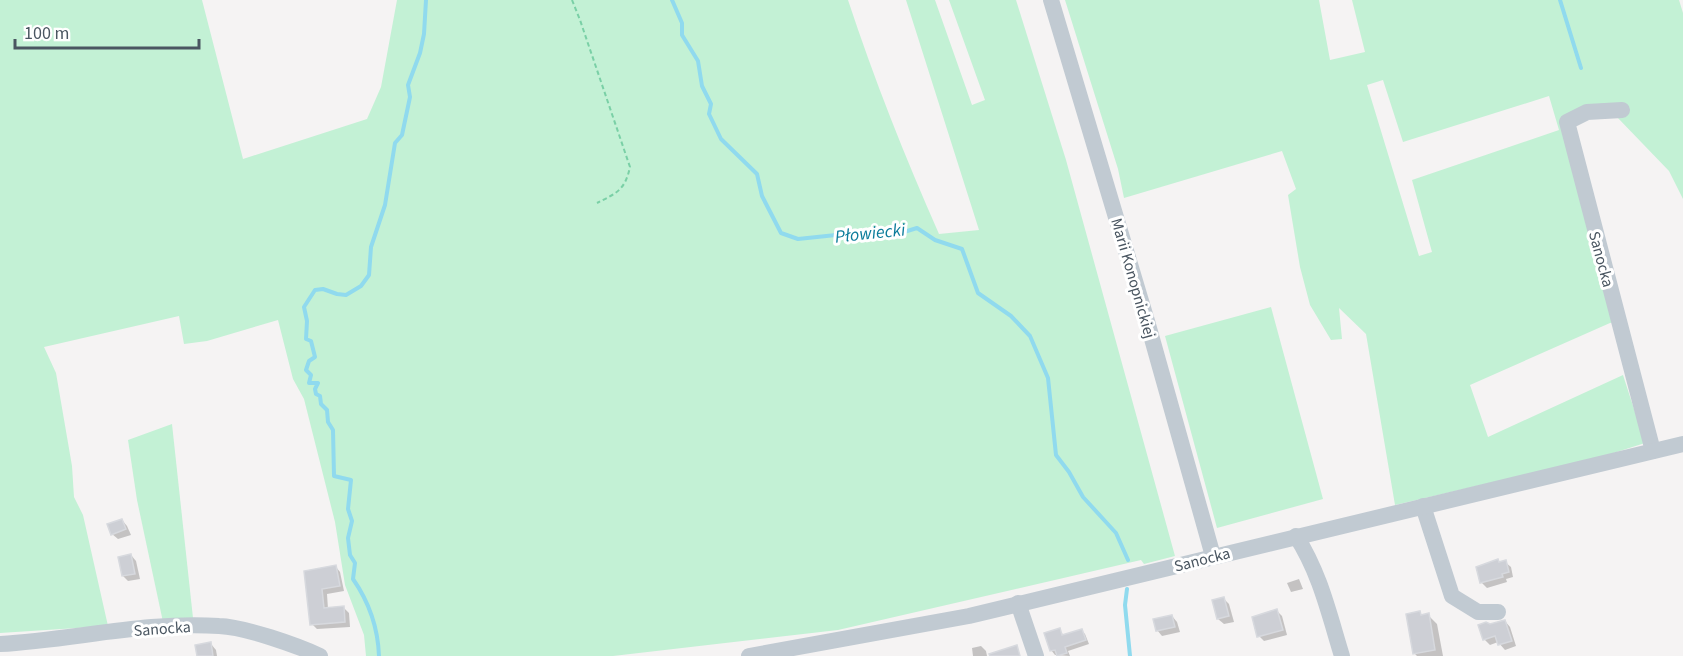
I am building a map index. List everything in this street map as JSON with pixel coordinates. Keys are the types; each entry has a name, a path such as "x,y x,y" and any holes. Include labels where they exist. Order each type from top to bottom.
{"street":[{"name":"Marii Konopnickiej","path":"1051,0 1147,321 1213,556"},
{"name":"Sanocka","path":"1622,110 1587,112 1567,122 1653,451"},
{"name":"Sanocka","path":"749,656 769,655 969,616 1683,444"},
{"path":"1423,506 1452,597 1478,612 1498,612"},
{"path":"1296,536 1321,584 1341,656"},
{"path":"1018,603 1036,656"},
{"name":"Sanocka","path":"0,644 163,627 222,626 244,630 320,656"}],"path":[{"path":"572,0 630,167 627,182 618,193 597,203"}],"green space":[{"path":"0,0 202,0 243,159 367,119 381,87 397,0 848,0 868,59 939,234 979,230 906,0 935,0 972,105 985,100 949,0 1016,0 1066,160 1175,556 1144,564 1141,560 838,630 613,656 366,656 364,635 345,585 335,522 304,399 293,379 278,320 207,341 184,344 179,316 44,347 56,373 72,466 74,497 83,515 108,626 0,633"},
{"path":"1065,0 1319,0 1330,60 1365,52 1352,0 1679,0 1683,13 1683,199 1669,171 1616,116 1591,116 1573,125 1625,320 1610,323 1470,385 1488,437 1623,375 1645,443 1601,457 1395,505 1366,334 1339,308 1342,339 1331,340 1310,305 1300,267 1288,195 1296,189 1282,151 1124,198 1118,169","holes":["1383,80 1403,142 1549,96 1559,130 1412,180 1432,252 1419,256 1367,85"]},
{"path":"1271,307 1323,499 1217,528 1165,336"},
{"path":"172,424 193,618 163,622 137,500 128,440"}],"building":[{"path":"122,519 126,529 111,535 107,524"},
{"path":"131,554 135,574 122,576 118,557"},
{"path":"1498,559 1499,562 1506,560 1509,572 1502,574 1503,577 1480,583 1476,567"},
{"path":"336,565 340,586 322,589 324,608 344,606 345,622 310,625 304,571"},
{"path":"1224,597 1229,616 1217,619 1212,600"},
{"path":"1277,609 1283,630 1257,637 1252,617"},
{"path":"1420,611 1421,615 1429,613 1435,650 1413,654 1406,614"},
{"path":"1172,615 1175,627 1156,631 1153,619"},
{"path":"1505,620 1512,641 1498,645 1495,636 1483,640 1478,625"},
{"path":"1060,628 1062,635 1082,629 1086,640 1065,647 1067,653 1057,656 1055,650 1050,651 1044,633"},
{"path":"211,642 213,656 197,656 195,645"},
{"path":"1017,645 1020,656 990,656 989,654"}],"waterway":[{"path":"379,656 372,616 353,579 355,563 350,555 348,538 352,521 348,509 351,480 334,476 333,430 328,422 327,410 321,404 320,396 316,394 315,389 318,383 309,383 311,375 306,370 309,361 315,357 311,341 306,339 307,321 304,307 315,290 323,289 346,295 361,286 369,275 371,247 385,205 395,143 402,135 410,97 408,85 420,53 424,34 426,0"},
{"name":"Płowiecki","path":"672,0 682,23 682,35 698,61 702,86 711,104 709,114 721,139 757,174 762,196 781,233 798,239 904,232 917,228 935,240 962,249 978,293 1011,316 1030,336 1048,378 1056,455 1083,497 1116,533 1128,560"},
{"path":"1560,0 1581,68"},
{"name":"Płowiecki","path":"1127,589 1125,605 1130,656"}]}
